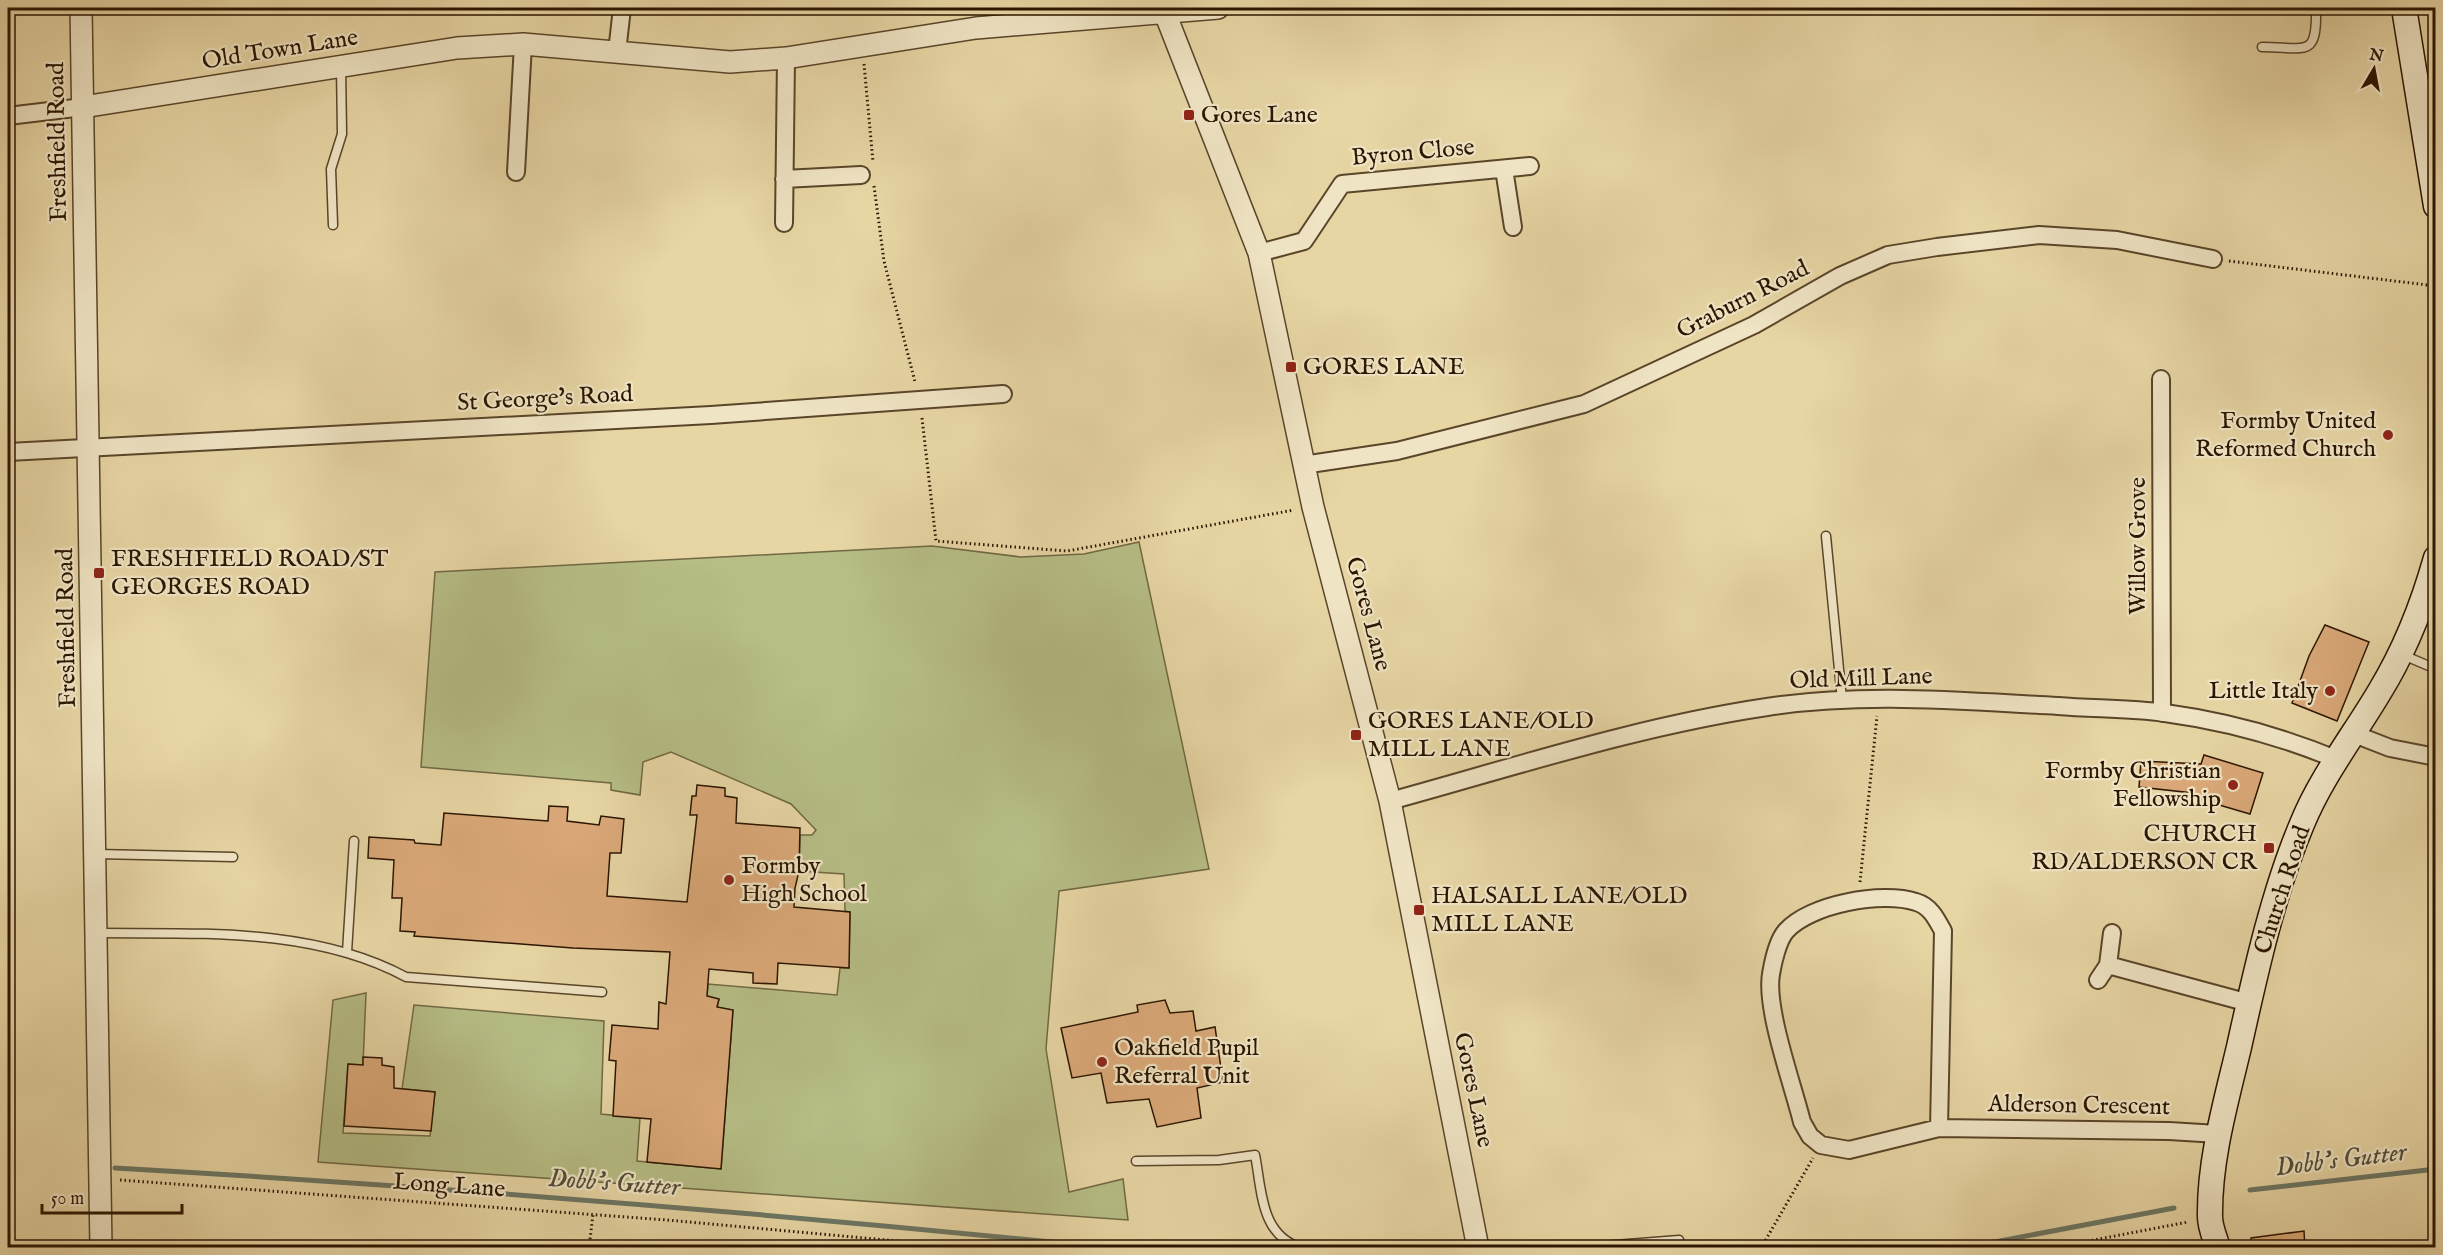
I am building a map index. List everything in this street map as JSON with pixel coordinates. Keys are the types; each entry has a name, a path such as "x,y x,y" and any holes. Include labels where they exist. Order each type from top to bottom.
{"main road":[{"path":"2404,8 2434,192"},
{"name":"Church Road","path":"2217,1248 2210,1218 2218,1134 2249,1003 2288,864 2302,824 2426,605 2436,558"}],"street":[{"name":"Freshfield Road","path":"81,8 97,854 101,1248"},
{"path":"617,52 622,8"},
{"name":"Old Town Lane","path":"83,107 429,51 523,44 730,62 786,58 976,28 1164,10 1218,8"},
{"name":"Gores Lane","path":"1164,10 1259,253 1313,507 1390,801 1478,1248"},
{"path":"516,172 523,44"},
{"path":"784,224 786,58"},
{"path":"8,116 83,107"},
{"name":"Byron Close","path":"1259,253 1304,241 1342,184 1405,176 1530,166"},
{"path":"1504,169 1513,227"},
{"path":"784,179 870,177"},
{"name":"Graburn Road","path":"1304,465 1397,451 1584,404 1754,325 1840,276 1888,255 2039,235 2116,240 2213,259"},
{"name":"Willow Grove","path":"2161,379 2162,712"},
{"name":"St George's Road","path":"8,452 711,415 1003,394"},
{"name":"Old Mill Lane","path":"1390,801 1694,721 1768,707 1842,700 1879,699 2162,712 2199,718 2287,740 2338,760"},
{"path":"2354,734 2390,748 2436,757"},
{"path":"1821,1145 1810,1136 1802,1122 1770,998 1771,974 1785,932 1806,916 1833,904 1897,898 1917,902 1933,913 1943,930 1939,1128"},
{"path":"2098,980 2108,965 2112,933"},
{"path":"2108,965 2249,1003"},
{"name":"Alderson Crescent","path":"1821,1145 1849,1150 1939,1128 2147,1130 2218,1134"}],"lane":[{"path":"2262,47 2306,47 2313,43 2316,37 2316,8"},
{"path":"333,225 331,169 342,134 341,66"},
{"path":"1826,536 1842,700"},
{"path":"2400,654 2436,669"},
{"path":"347,952 354,841"},
{"path":"97,854 233,857"},
{"path":"97,933 216,934 323,945 383,965 406,977 602,992"},
{"path":"1136,1161 1219,1160 1255,1155 1266,1215 1273,1230 1302,1248"},
{"path":"1576,1248 1679,1240"}],"path":[{"path":"862,46 870,177 884,261 919,399 936,541 1067,550 1313,507"},
{"path":"2213,259 2436,286"},
{"path":"1858,902 1879,699"},
{"path":"1761,1248 1821,1145"},
{"name":"Long Lane","path":"100,1179 593,1214 974,1248"},
{"path":"589,1248 593,1214"},
{"path":"2052,1248 2210,1218"}],"green space":[{"name":"Formby High School","path":"1139,542 1209,869 1059,891 1046,1049 1069,1192 1123,1179 1128,1220 318,1162 333,1000 366,993 363,1065 348,1064 343,1133 430,1136 435,1092 402,1089 414,1005 604,1021 601,1114 640,1118 637,1161 721,1169 733,1010 717,1007 719,999 707,996 708,984 837,995 840,968 849,968 850,912 845,911 844,874 799,871 800,835 812,835 816,830 791,804 671,752 643,762 640,795 611,790 611,783 421,767 435,572 932,546 1021,557 1084,554"}],"building":[{"path":"2325,625 2369,642 2337,721 2292,703 2309,656"},
{"path":"2204,755 2263,773 2250,814 2192,797 2193,793 2139,787 2141,761 2201,764"},
{"path":"697,785 725,788 725,796 737,798 736,823 800,828 799,871 794,907 850,912 849,968 778,963 777,984 753,983 753,973 709,969 707,996 719,999 717,1007 733,1010 721,1169 647,1162 651,1119 613,1116 616,1061 609,1060 612,1025 658,1029 659,1002 666,1004 670,952 573,948 414,936 415,932 400,931 402,898 392,898 394,860 368,858 369,837 414,840 415,843 441,845 444,813 548,821 549,806 568,807 567,821 599,825 601,816 624,819 621,853 610,853 607,896 687,902 697,815 690,815 692,796 696,796"},
{"name":"Oakfield Pupil Referral Unit","path":"1165,1000 1170,1013 1193,1011 1196,1031 1215,1027 1223,1082 1197,1088 1201,1118 1157,1127 1149,1099 1107,1103 1101,1073 1072,1078 1061,1028 1138,1012 1137,1005"},
{"path":"363,1057 382,1058 382,1065 394,1067 394,1088 435,1092 431,1131 344,1126 348,1064 363,1065"},
{"path":"2304,1231 2305,1248 2251,1248 2251,1238"}],"waterway":[{"name":"Dobb's Gutter","path":"115,1168 613,1202 1110,1248"},
{"name":"Dobb's Gutter","path":"2250,1190 2436,1169"},
{"name":"Dobb's Gutter","path":"1963,1248 2174,1208"}],"place":[{"name":"Gores Lane","path":"1189,115"},
{"name":"GORES LANE","path":"1291,367"},
{"name":"Formby United Reformed Church","path":"2388,435"},
{"name":"FRESHFIELD ROAD/ST GEORGES ROAD","path":"99,573"},
{"name":"Little Italy","path":"2330,691"},
{"name":"GORES LANE/OLD MILL LANE","path":"1356,735"},
{"name":"Formby Christian Fellowship","path":"2233,785"},
{"name":"CHURCH RD/ALDERSON CR","path":"2269,848"},
{"name":"Formby High School","path":"729,880"},
{"name":"HALSALL LANE/OLD MILL LANE","path":"1419,910"},
{"name":"Oakfield Pupil Referral Unit","path":"1102,1062"}]}
